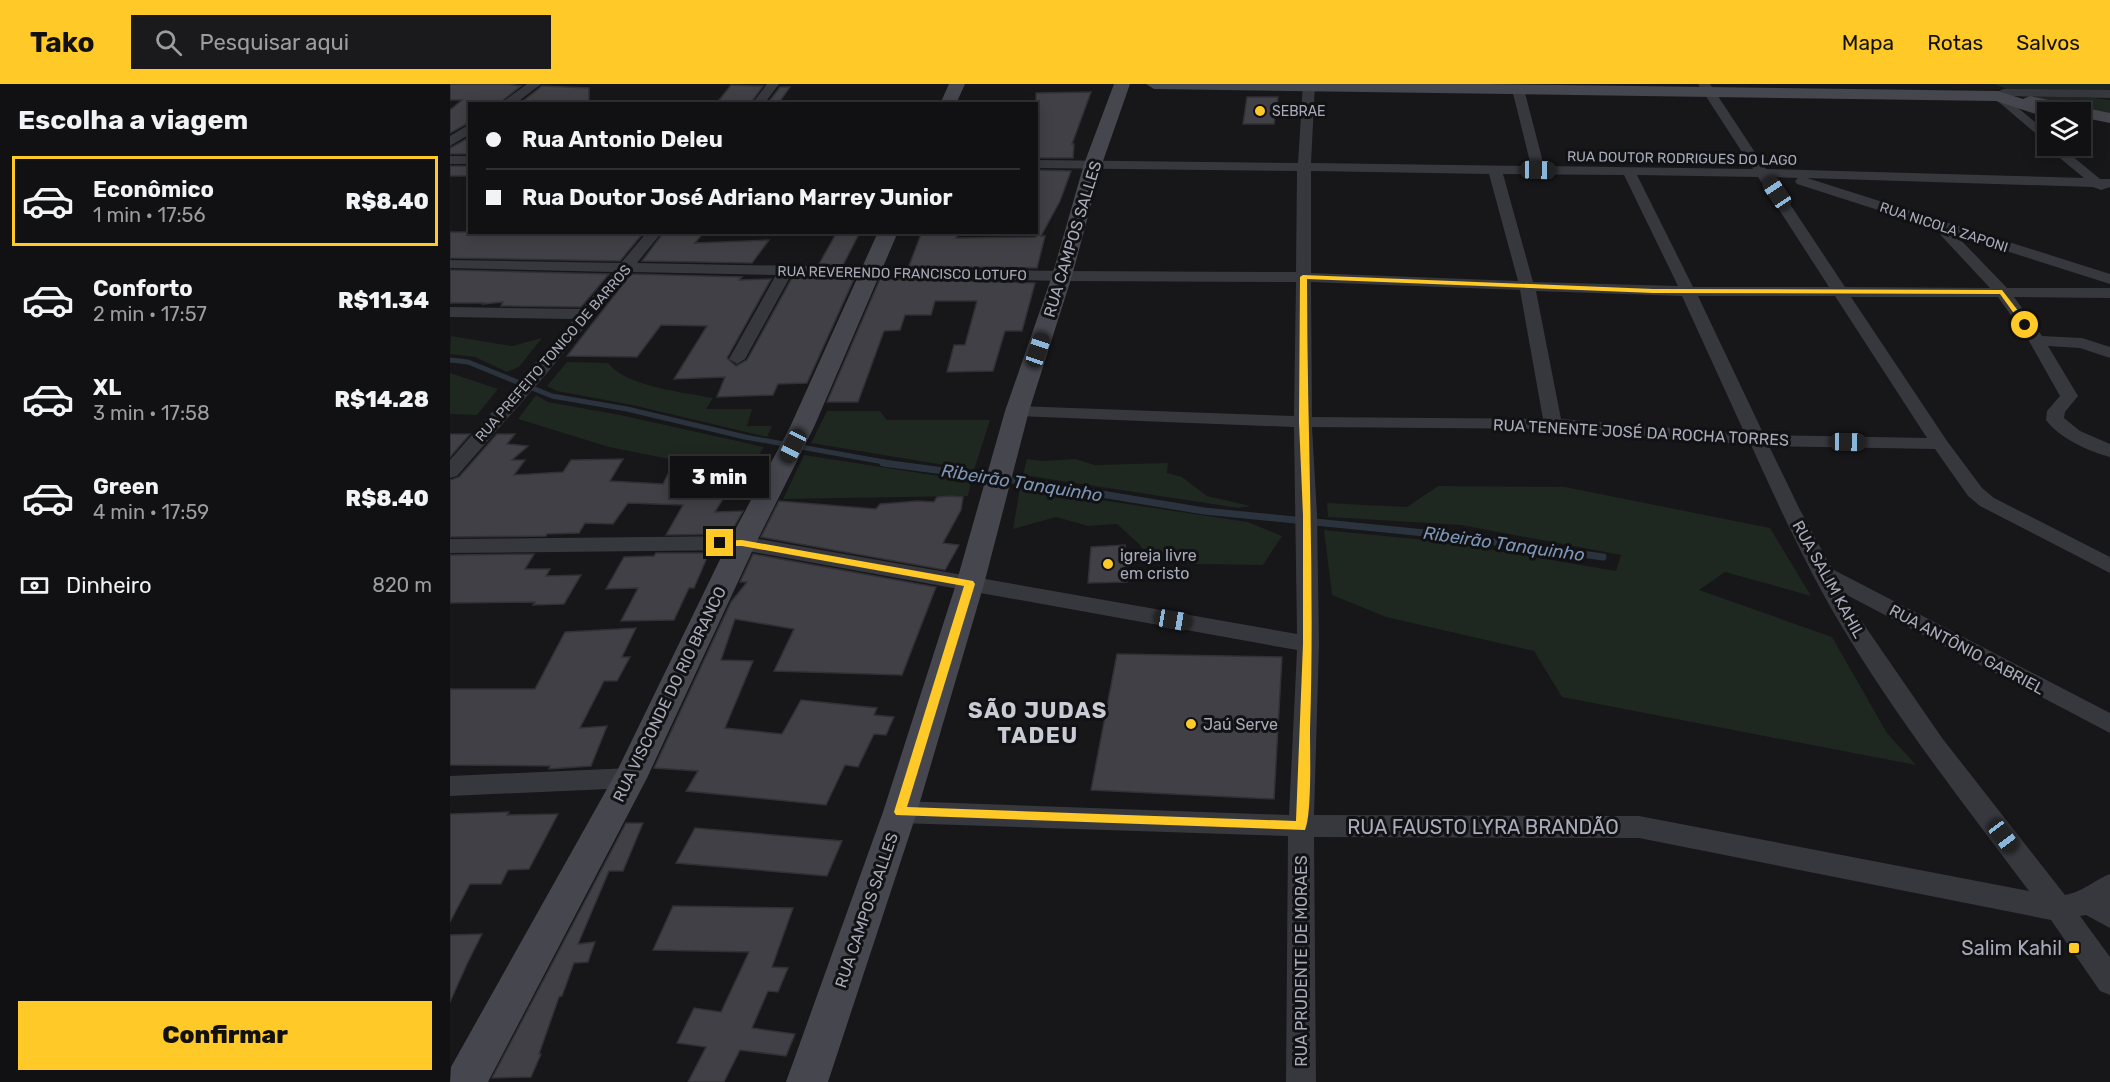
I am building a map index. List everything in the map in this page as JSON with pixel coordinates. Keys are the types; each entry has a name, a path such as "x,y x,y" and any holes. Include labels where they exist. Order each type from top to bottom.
{"street":[{"path":"509,102 535,84"},
{"path":"760,102 773,84"},
{"path":"949,102 957,84"},
{"name":"RUA CAMPOS SALLES","path":"807,1082 900,812 970,584 1017,411 1062,276 1093,164 1122,84"},
{"path":"1154,84 1706,87 1998,91 2110,96"},
{"path":"1984,84 2037,108"},
{"name":"RUA PRUDENTE DE MORAES","path":"1301,1082 1301,826 1308,644 1308,523 1303,422 1303,277 1304,167 1309,85"},
{"path":"1518,86 1538,170"},
{"path":"1706,87 1771,173 1841,291 1940,444 1975,492 1987,502 2110,566"},
{"path":"1998,91 2046,106 2110,118"},
{"path":"1998,91 2023,120 2037,132"},
{"path":"2023,120 2037,115"},
{"path":"2091,122 2110,125"},
{"path":"450,142 468,129"},
{"path":"2068,156 2104,183 2110,194"},
{"path":"450,160 468,160"},
{"name":"RUA DOUTOR RODRIGUES DO LAGO","path":"1038,164 1771,173 2104,183"},
{"path":"1495,170 1527,286 1553,424"},
{"name":"RUA SALIM KAHIL","path":"1629,172 1688,291 1756,440 1847,617 1934,745 2059,909 2110,981"},
{"name":"RUA NICOLA ZAPONI","path":"1771,173 2110,279"},
{"path":"1940,226 2002,292 2037,341 2069,396 2056,411 2055,420 2074,435 2110,451"},
{"name":"RUA PREFEITO TONICO DE BARROS","path":"450,472 457,456 513,402 653,234"},
{"name":"RUA VISCONDE DO RIO BRANCO","path":"466,1082 630,778 742,543 802,427 887,234"},
{"name":"RUA REVERENDO FRANCISCO LOTUFO","path":"450,264 627,266 785,272 1303,277 1688,291 2110,293"},
{"path":"736,359 785,272"},
{"path":"450,312 586,314"},
{"path":"2037,341 2082,343 2110,353"},
{"name":"RUA TENENTE JOSÉ DA ROCHA TORRES","path":"1017,411 1303,422 1553,424 1756,440 1940,444"},
{"path":"450,546 742,543 1308,644"},
{"name":"RUA ANTÔNIO GABRIEL","path":"1825,574 2110,724"},
{"path":"450,786 630,778"},
{"name":"RUA FAUSTO LYRA BRANDÃO","path":"900,812 1301,826 1639,827 2059,909"},
{"path":"2059,909 2103,901"}],"shaded area":[{"path":"1994,84 2110,84 2110,92 2011,91"},
{"path":"2021,96 2110,100 2110,116 2091,112 2091,102 2048,102"},
{"path":"451,336 512,346 542,338 519,367 507,372 475,357 450,354"},
{"path":"567,362 608,363 628,378 642,383 713,398 706,409 752,409 747,426 772,426 767,437 632,405 557,391 547,386"},
{"path":"450,373 498,389 477,415 450,414"},
{"path":"536,395 548,402 620,415 764,447 752,466 704,466 609,447 518,419"},
{"path":"827,411 880,411 887,420 990,420 974,470 811,443"},
{"path":"804,455 971,481 968,496 783,499"},
{"path":"1027,459 1042,461 1075,459 1095,465 1168,463 1167,473 1182,477 1207,496 1251,506 1238,508 1023,475"},
{"path":"1438,486 1565,487 1770,528 1811,596 1725,572 1699,590 1832,637 1887,733 1916,765 1562,697 1534,651 1386,617 1332,595 1324,530 1446,542 1616,571 1621,555 1461,525 1328,517 1327,503 1407,507"},
{"path":"1020,488 1248,522 1282,536 1263,565 1197,564 1148,560 1140,545 1117,524 1088,526 1056,517 1013,529"}],"building":[{"path":"450,84 515,84 513,85 521,86 501,102 468,102 468,123 450,133 450,110 462,100 450,100"},
{"path":"731,85 763,86 751,102 718,102"},
{"path":"542,86 589,88 589,102 522,102"},
{"path":"780,87 790,87 779,102 769,102"},
{"path":"1091,92 1072,144 1074,144 1073,158 1038,158 1036,93"},
{"name":"SEBRAE","path":"1247,97 1278,97 1274,124 1243,124"},
{"path":"468,138 468,154 450,154 450,148"},
{"path":"450,166 468,166 468,176 450,176"},
{"path":"1038,170 1071,171 1060,201 1041,236 1045,236 1037,268 909,266 921,234 958,234 956,238 1036,237 1038,234"},
{"path":"450,232 468,232 468,234 642,234 620,261 450,258"},
{"path":"662,234 702,234 695,243 769,240 752,263 642,261"},
{"path":"836,234 859,234 843,265 819,264"},
{"path":"450,270 609,274 581,307 501,306 503,302 450,303"},
{"path":"631,274 742,277 739,280 771,279 727,358 736,366 747,360 792,278 854,279 807,383 778,384 773,395 717,397 725,377 674,379 707,326 661,325 637,357 567,356"},
{"path":"880,279 1035,283 1022,331 1005,331 993,371 947,372 954,345 965,345 977,301 935,301 931,315 905,315 900,330 884,331 858,402 827,402"},
{"path":"450,434 470,434 450,457"},
{"path":"497,434 515,434 507,444 528,446 512,460 525,460 514,475 563,472 571,460 623,459 610,481 663,484 669,472 719,471 708,494 726,494 715,512 743,511 730,534 666,535 683,505 628,503 613,524 585,523 579,533 547,534 546,536 450,537 450,480 459,477"},
{"path":"937,497 963,497 961,510 943,543 959,545 945,570 761,537 779,501 876,509 880,504 934,502"},
{"name":"igreja livre em cristo","path":"1125,545 1127,582 1088,583 1091,547"},
{"path":"656,553 709,553 694,588 689,588 674,620 621,621 638,588 606,589 624,557 654,556"},
{"path":"534,554 525,569 550,569 546,576 581,575 564,604 450,603 450,555"},
{"path":"753,554 936,587 902,675 774,671 794,629 735,619 721,660 753,661 725,728 782,734 801,700 877,708 874,715 894,717 886,735 874,734 858,767 845,765 826,805 686,791 698,771 654,768 731,602 747,582 740,582"},
{"path":"636,628 622,657 630,657 617,681 604,681 580,728 607,726 591,766 549,769 550,766 450,765 450,689 535,689 565,632"},
{"name":"Jaú Serve","path":"1117,654 1282,657 1274,799 1091,790"},
{"path":"509,812 507,815 558,814 529,869 508,870 501,884 470,884 450,922 450,814"},
{"path":"626,823 643,823 623,871 609,871 578,944 595,942 588,962 574,963 562,996 559,997 539,1054 541,1054 531,1077 492,1078"},
{"path":"695,828 842,841 827,876 676,863"},
{"path":"673,906 793,908 772,967 788,968 778,992 768,991 752,1028 795,1034 786,1056 740,1050 724,1082 688,1082 706,1047 677,1043 694,1008 721,1012 749,952 653,950"},
{"path":"482,934 467,964 450,1002 450,935"}],"waterway":[{"name":"Ribeirão Tanquinho","path":"450,360 468,362 552,396 627,409 745,437 895,464"},
{"name":"Ribeirão Tanquinho","path":"883,463 1035,483 1204,511 1445,535 1603,557"}],"place":[{"name":"SEBRAE","path":"1260,111"},
{"name":"igreja livre em cristo","path":"1108,564"},
{"name":"Jaú Serve","path":"1191,724"},
{"name":"Salim Kahil","path":"2074,948"}],"district":[{"name":"SÃO JUDAS TADEU","path":"1038,722"}],"route":[{"path":"720,543 742,543 970,584 900,812 1301,826 1308,644 1308,515 1303,422 1303,277 1653,291 2002,292 2025,325"}]}
